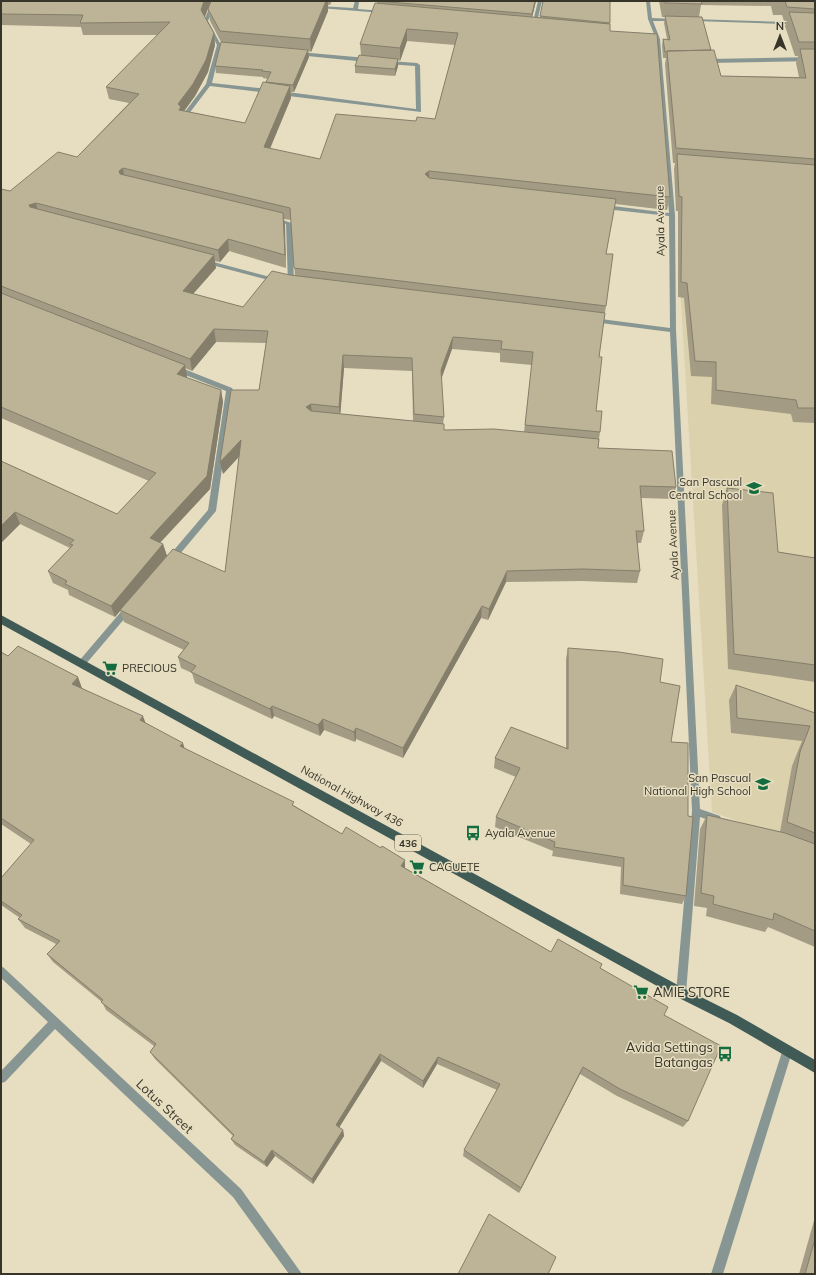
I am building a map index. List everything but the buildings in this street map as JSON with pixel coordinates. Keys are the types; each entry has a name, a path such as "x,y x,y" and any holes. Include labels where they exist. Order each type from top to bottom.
{"main road":[{"name":"National Highway 436","path":"1,619 681,993 733,1019 815,1067"}],"street":[{"path":"191,118 184,116 209,84 219,45 206,21 214,1"},
{"path":"355,10 357,1"},
{"path":"534,26 540,1"},
{"name":"Ayala Avenue","path":"648,1 654,39 664,62 673,166 673,330 676,456 696,811 681,993"},
{"path":"309,6 386,13"},
{"path":"650,19 682,20"},
{"path":"689,20 815,24"},
{"path":"526,25 541,27"},
{"path":"219,45 226,46"},
{"path":"290,53 370,61"},
{"path":"699,61 815,59"},
{"path":"209,84 419,111 417,65 386,62"},
{"path":"601,207 672,215"},
{"path":"265,218 289,223 291,284"},
{"path":"198,260 298,285"},
{"path":"587,320 673,330"},
{"path":"165,566 212,511 230,390 171,367"},
{"path":"82,663 134,602"},
{"path":"696,811 725,822"},
{"name":"Lotus Street","path":"1,971 237,1193 296,1274"},
{"path":"1,1078 55,1022"},
{"path":"716,1274 787,1052"}],"shaded area":[{"name":"San Pascual Central School","path":"679,271 815,280 815,848 712,812"}],"place":[{"name":"San Pascual Central School","path":"754,488"},
{"name":"PRECIOUS","path":"110,668"},
{"name":"San Pascual National High School","path":"763,784"},
{"name":"Ayala Avenue","path":"473,833"},
{"name":"CAGUETE","path":"417,867"},
{"name":"AMIE STORE","path":"641,992"},
{"name":"Avida Settings Batangas","path":"725,1054"}]}
